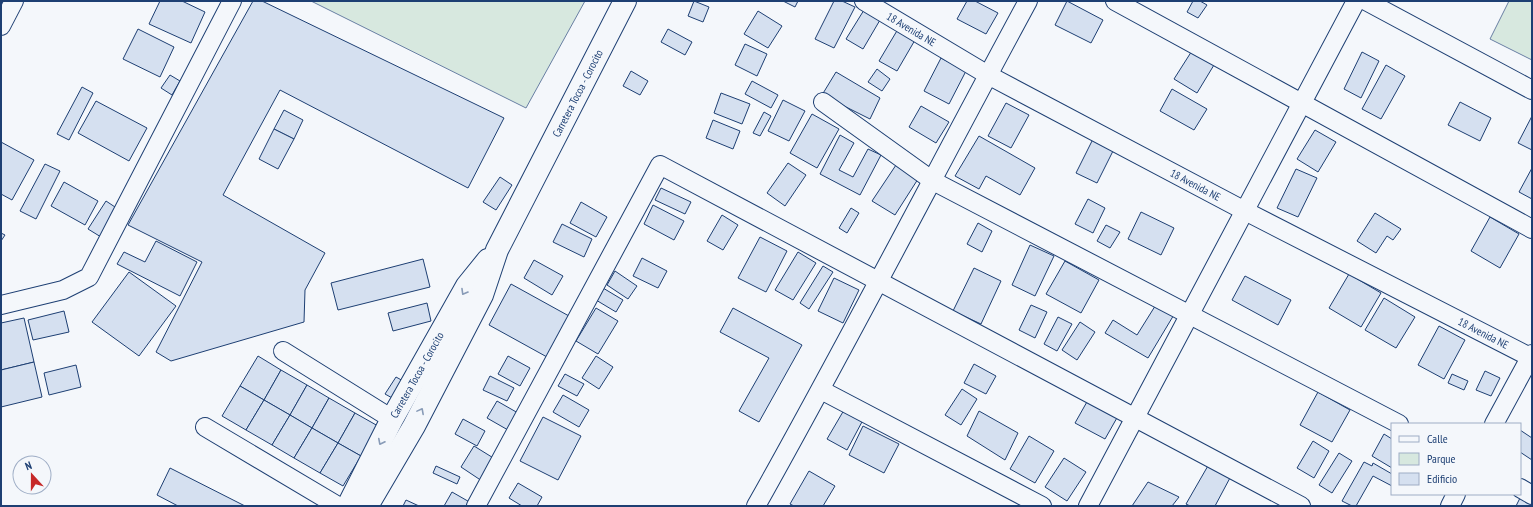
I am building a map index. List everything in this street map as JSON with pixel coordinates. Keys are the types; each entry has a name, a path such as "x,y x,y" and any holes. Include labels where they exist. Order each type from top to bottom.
{"main road":[{"name":"Carretera Tocoa - Corocito","path":"367,506 414,426 482,295 497,250 625,1"},
{"name":"Carretera Tocoa - Corocito","path":"348,506 392,419 466,286 497,250"}],"street":[{"path":"1,26 14,1"},
{"path":"1,305 63,290 89,277 232,1"},
{"name":"18 Avenida NE","path":"864,1 988,75 1245,211 1531,357"},
{"path":"756,506 821,390 1028,1"},
{"path":"1115,1 1532,229"},
{"path":"1088,506 1356,1"},
{"path":"1366,1 1532,90"},
{"path":"823,102 933,180 1397,423"},
{"path":"476,506 660,165 1301,506"},
{"path":"283,351 392,419"},
{"path":"1495,423 1531,357"},
{"path":"821,390 1042,506"},
{"path":"205,427 338,506"},
{"path":"1521,489 1532,495"},
{"path":"1450,506 1456,495"}],"green space":[{"path":"311,1 585,1 526,108"},
{"path":"1509,1 1532,1 1532,60 1490,39"}],"building":[{"path":"160,1 182,1 205,12 191,43 149,24"},
{"path":"253,1 262,1 504,118 468,188 280,90 223,195 325,253 305,290 304,322 171,361 156,352 202,262 128,225"},
{"path":"694,1 709,7 703,22 688,16"},
{"path":"783,1 798,1 795,7"},
{"path":"834,1 842,1 855,7 834,48 815,39"},
{"path":"967,1 975,1 998,13 986,34 957,19"},
{"path":"1067,1 1103,20 1091,43 1055,25"},
{"path":"1193,1 1200,1 1207,5 1198,18 1187,12"},
{"path":"864,10 880,20 863,49 846,39"},
{"path":"758,11 782,26 768,48 744,34"},
{"path":"138,29 174,47 160,77 123,59"},
{"path":"668,29 692,42 685,55 661,42"},
{"path":"898,29 915,40 897,71 879,61"},
{"path":"745,44 767,54 757,76 735,65"},
{"path":"1195,46 1217,60 1197,93 1174,79"},
{"path":"1362,52 1379,61 1361,98 1344,89"},
{"path":"941,58 966,71 949,104 924,91"},
{"path":"1386,65 1405,76 1381,119 1362,109"},
{"path":"877,69 890,79 882,91 868,82"},
{"path":"631,71 648,81 640,95 623,86"},
{"path":"836,72 880,98 870,119 822,95"},
{"path":"170,75 180,81 172,95 161,88"},
{"path":"752,81 778,95 771,108 745,94"},
{"path":"82,87 93,93 69,140 57,134"},
{"path":"1172,89 1207,109 1194,130 1160,111"},
{"path":"721,93 750,104 742,124 714,113"},
{"path":"783,100 805,111 789,141 768,131"},
{"path":"96,101 147,128 129,161 78,133"},
{"path":"1460,102 1491,118 1480,141 1448,125"},
{"path":"1006,103 1029,115 1011,148 988,136"},
{"path":"921,106 949,122 936,143 909,127"},
{"path":"284,110 303,120 294,139 274,129"},
{"path":"764,112 771,116 760,136 753,133"},
{"path":"812,114 839,129 817,168 790,153"},
{"path":"1532,116 1532,150 1518,143"},
{"path":"713,120 740,131 733,149 706,138"},
{"path":"274,129 294,139 278,169 259,159"},
{"path":"1315,130 1336,142 1318,172 1297,159"},
{"path":"840,135 854,143 839,170 853,177 868,149 881,155 860,195 820,174"},
{"path":"979,136 1035,168 1020,195 986,176 979,189 955,176"},
{"path":"1093,139 1114,149 1097,183 1076,173"},
{"path":"1,142 34,160 12,200 1,194"},
{"path":"788,163 806,175 785,206 767,193"},
{"path":"45,164 60,171 36,219 20,211"},
{"path":"896,165 918,179 895,215 872,201"},
{"path":"1532,168 1532,199 1519,192"},
{"path":"1296,169 1317,178 1298,217 1277,208"},
{"path":"500,177 512,185 496,210 483,202"},
{"path":"64,182 98,201 85,225 51,206"},
{"path":"661,188 691,202 685,214 655,200"},
{"path":"1088,199 1105,208 1093,233 1075,224"},
{"path":"106,201 118,209 101,237 88,229"},
{"path":"581,202 607,217 596,237 570,223"},
{"path":"653,205 684,221 674,240 644,224"},
{"path":"851,208 859,213 847,233 839,228"},
{"path":"1141,212 1174,228 1161,255 1128,239"},
{"path":"1375,213 1401,229 1393,240 1387,236 1376,253 1357,241"},
{"path":"722,215 738,225 723,250 707,241"},
{"path":"1490,217 1519,234 1500,268 1471,251"},
{"path":"978,223 992,231 982,252 967,244"},
{"path":"562,224 592,239 584,257 553,242"},
{"path":"1106,225 1120,232 1110,248 1097,241"},
{"path":"1,233 5,235 1,241"},
{"path":"760,237 787,251 766,292 738,278"},
{"path":"156,241 197,262 180,296 117,264 124,252 145,262"},
{"path":"1030,245 1054,256 1035,296 1012,285"},
{"path":"798,252 816,263 793,300 775,290"},
{"path":"642,258 667,271 658,288 633,276"},
{"path":"423,259 430,287 338,310 331,283"},
{"path":"534,260 563,276 552,295 524,278"},
{"path":"1065,261 1099,280 1081,313 1046,294"},
{"path":"823,266 833,272 809,309 800,303"},
{"path":"974,268 1001,281 981,324 953,311"},
{"path":"615,271 637,286 628,299 607,285"},
{"path":"129,272 176,306 139,356 92,322"},
{"path":"1349,274 1381,293 1361,327 1329,308"},
{"path":"1245,276 1291,300 1278,325 1232,300"},
{"path":"834,278 859,290 843,323 818,311"},
{"path":"511,284 569,316 547,357 489,325"},
{"path":"603,288 623,300 616,312 596,300"},
{"path":"1384,298 1415,317 1396,348 1365,330"},
{"path":"427,303 431,321 393,331 388,313"},
{"path":"1157,303 1175,313 1148,358 1105,333 1113,320 1137,335"},
{"path":"1031,305 1047,312 1035,338 1019,330"},
{"path":"596,308 618,321 598,354 576,341"},
{"path":"733,308 802,345 759,422 739,411 769,358 720,332"},
{"path":"64,311 69,332 33,340 28,320"},
{"path":"1058,317 1072,324 1057,351 1044,344"},
{"path":"24,318 34,362 1,370 1,323"},
{"path":"1080,322 1095,332 1077,360 1062,350"},
{"path":"1439,326 1465,340 1444,379 1418,365"},
{"path":"258,356 281,370 264,400 240,386"},
{"path":"508,356 530,368 520,386 498,374"},
{"path":"596,356 613,367 599,389 582,378"},
{"path":"34,362 42,397 1,407 1,370"},
{"path":"974,364 996,376 986,394 964,383"},
{"path":"76,365 81,387 49,395 44,373"},
{"path":"281,370 307,385 290,415 264,400"},
{"path":"1485,371 1500,378 1491,396 1476,390"},
{"path":"565,374 584,384 577,396 558,386"},
{"path":"1452,374 1468,381 1464,390 1448,383"},
{"path":"490,376 514,388 507,401 483,390"},
{"path":"396,377 405,382 394,399 385,394"},
{"path":"307,385 329,398 312,428 290,415"},
{"path":"240,386 264,400 246,430 222,416"},
{"path":"962,389 977,399 961,425 945,415"},
{"path":"1318,392 1350,410 1332,442 1300,425"},
{"path":"563,395 589,410 579,427 553,412"},
{"path":"329,398 355,413 338,443 312,428"},
{"path":"264,400 290,415 272,445 246,430"},
{"path":"1088,400 1118,416 1105,439 1075,423"},
{"path":"497,401 518,413 508,430 487,418"},
{"path":"844,410 863,420 847,450 827,439"},
{"path":"979,411 1018,433 1005,460 967,436"},
{"path":"355,413 378,426 361,456 338,443"},
{"path":"290,415 312,428 294,458 272,445"},
{"path":"543,417 581,436 558,480 520,461"},
{"path":"463,419 485,431 477,446 455,434"},
{"path":"863,426 899,444 884,473 849,455"},
{"path":"312,428 338,443 320,473 294,458"},
{"path":"1521,431 1532,438 1532,460 1521,453"},
{"path":"1384,434 1391,438 1391,467 1372,456"},
{"path":"1029,436 1054,451 1035,483 1010,469"},
{"path":"1313,441 1329,451 1314,478 1297,468"},
{"path":"338,443 361,456 343,486 320,473"},
{"path":"474,446 495,459 482,481 461,467"},
{"path":"1339,453 1352,461 1332,493 1319,485"},
{"path":"1064,458 1086,472 1067,501 1045,487"},
{"path":"1364,462 1372,466 1373,463 1391,473 1391,485 1373,476 1356,506 1352,506 1342,501"},
{"path":"1209,464 1231,476 1215,506 1190,506 1186,504"},
{"path":"436,466 460,477 457,484 433,473"},
{"path":"170,468 245,506 178,506 157,495"},
{"path":"809,471 835,486 823,506 794,506 790,504"},
{"path":"1148,482 1179,497 1172,506 1132,506"},
{"path":"518,483 542,497 537,506 522,506 509,498"},
{"path":"452,492 473,504 472,506 444,506"},
{"path":"1521,496 1532,501 1532,506 1516,506"},
{"path":"406,500 419,506 403,506"}]}
